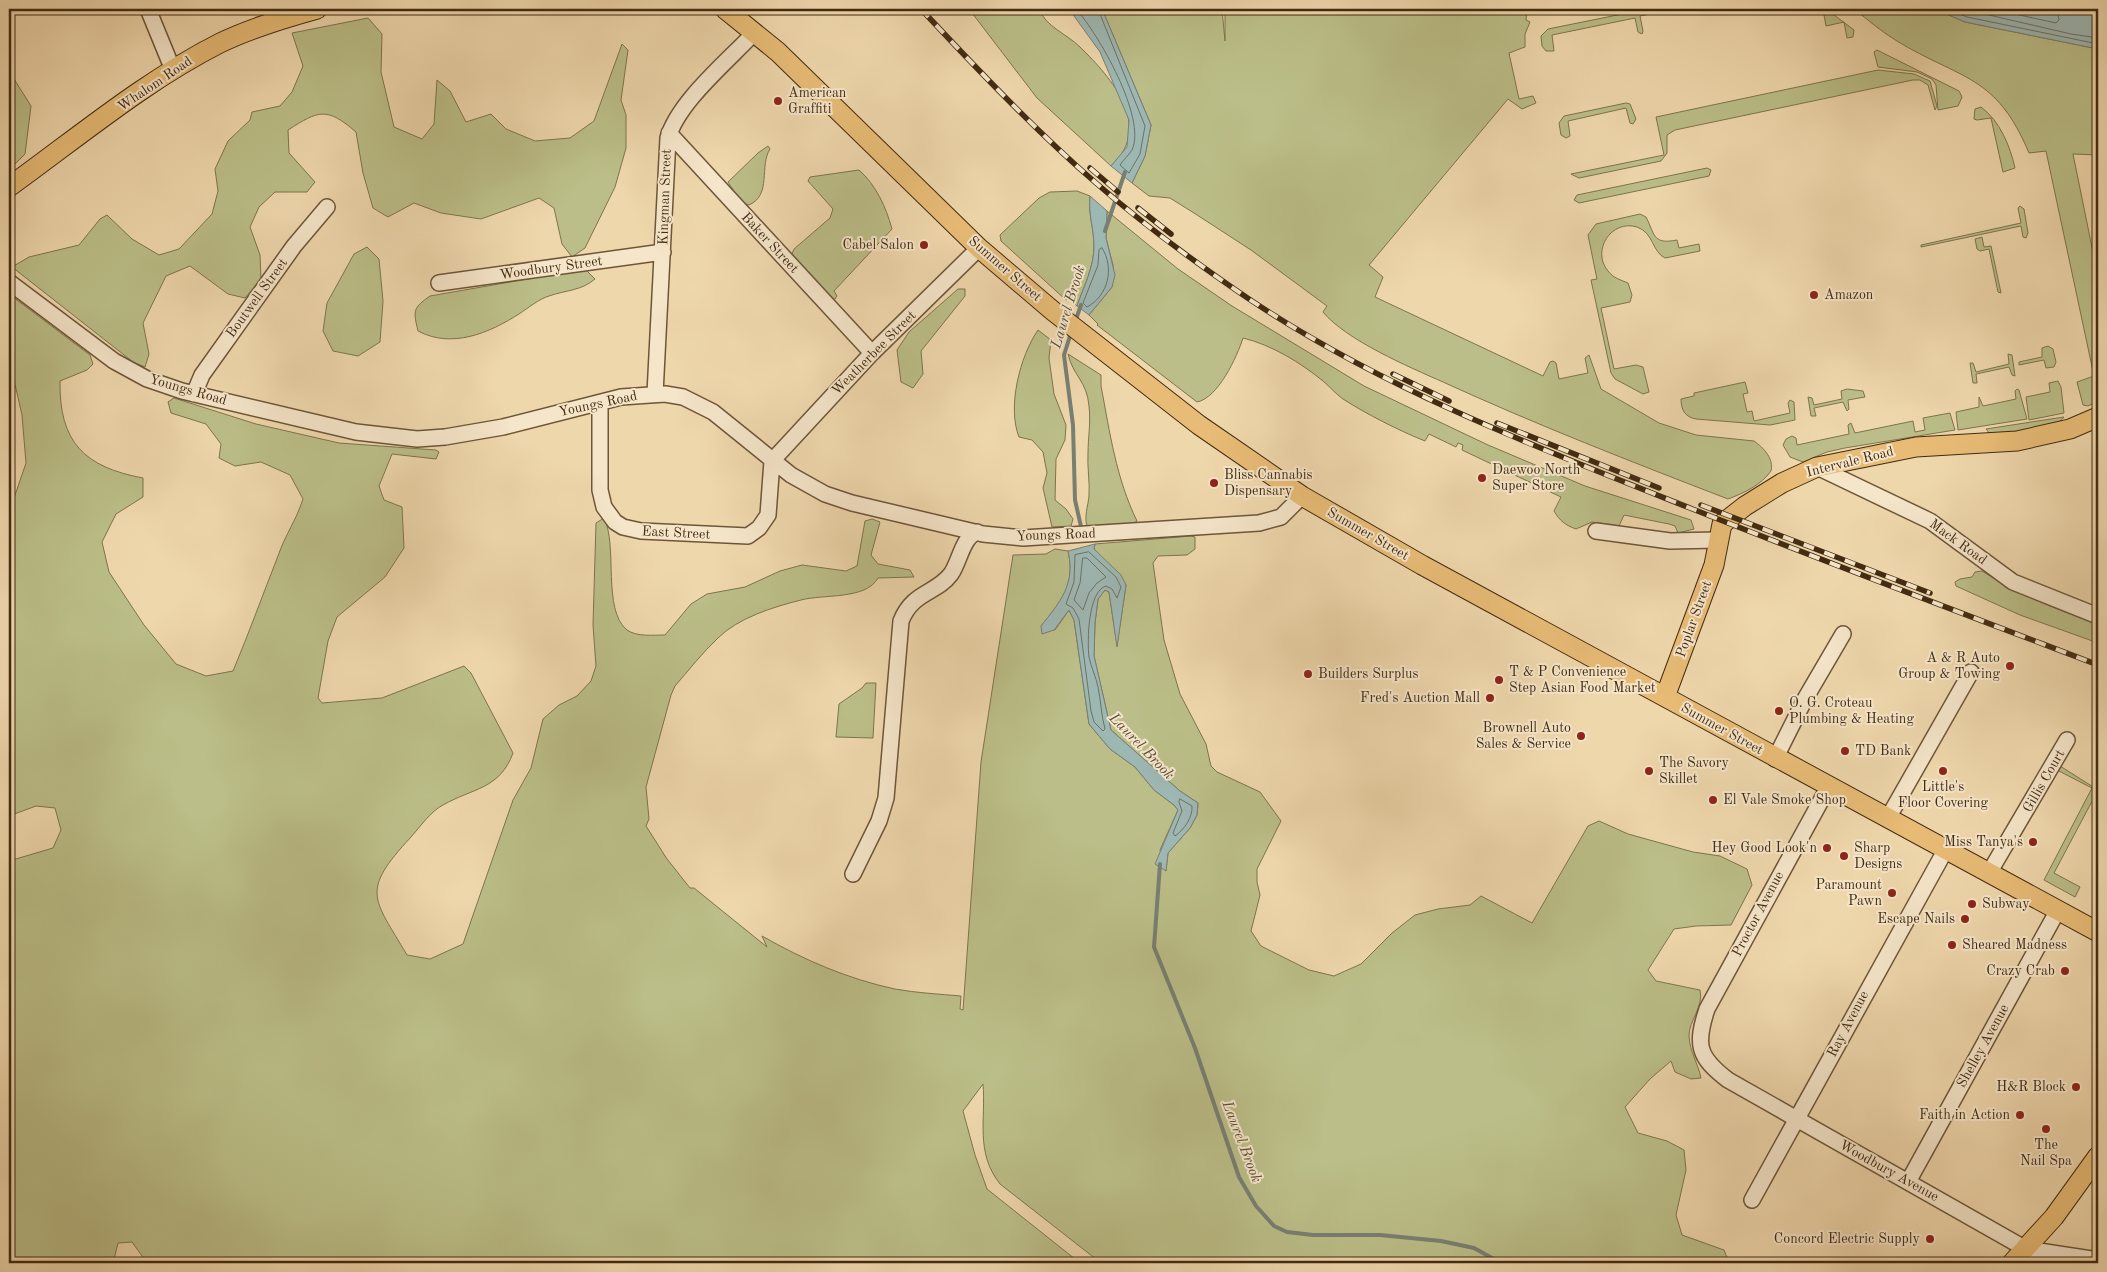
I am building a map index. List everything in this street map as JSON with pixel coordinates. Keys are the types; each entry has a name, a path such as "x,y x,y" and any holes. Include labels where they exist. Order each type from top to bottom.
{"main road":[{"name":"Whalom Road","path":"9,187 173,70 234,37 317,9"},
{"name":"Summer Street","path":"725,9 778,52 980,248 1053,311 1199,425 1302,496 1422,565 1775,759 1829,786 2098,932"},
{"name":"Intervale Road","path":"1718,540 1722,524 1739,511 1782,482 1817,467 1916,447 1994,443 2034,438 2070,429 2098,417"},
{"name":"Poplar Street","path":"1665,697 1714,565 1718,540"},
{"path":"2012,1263 2054,1217 2098,1156"}],"street":[{"path":"148,9 173,70"},
{"name":"Kingman Street","path":"655,394 664,252 665,162 669,133 685,107 754,33"},
{"name":"Baker Street","path":"669,133 872,353"},
{"name":"Boutwell Street","path":"194,394 202,375 294,246 327,208"},
{"name":"Weatherbee Street","path":"772,461 872,353 980,248"},
{"name":"Woodbury Street","path":"439,283 664,252"},
{"name":"Youngs Road","path":"9,282 125,368 147,379 194,394 356,432 417,440 481,432 622,397 655,394 683,397 703,406 730,425 772,461 801,482 838,499 977,532 1023,538 1274,520 1281,517 1302,496"},
{"name":"East Street","path":"600,402 601,500 612,519 623,528 641,531 748,536 759,528 768,515 772,461"},
{"name":"Mack Road","path":"1817,467 1930,521 2013,582 2098,616"},
{"path":"928,590 946,564 961,528"},
{"path":"1596,531 1670,541 1718,540"},
{"path":"853,874 879,821 886,798 901,621 912,603 946,579 955,566 969,537 977,532"},
{"path":"1775,759 1805,699 1842,634"},
{"path":"1888,818 1971,672"},
{"name":"Gillis Court","path":"1989,873 2067,740"},
{"name":"Proctor Avenue","path":"1700,1046 1700,1030 1707,1009 1829,786"},
{"name":"Ray Avenue","path":"1752,1200 1868,987 1946,849"},
{"name":"Shelley Avenue","path":"1908,1182 2058,910"},
{"name":"Woodbury Avenue","path":"1700,1046 1701,1052 1710,1066 1728,1080 2026,1249 2098,1260"}],"green space":[{"path":"969,9 1039,9 1047,21 1075,42 1092,59 1115,88 1124,103 1129,119 1129,135 1123,151 1111,166 1037,98"},
{"path":"1102,9 1222,9 1225,41 1225,9 1527,9 1526,20 1530,22 1525,34 1525,47 1509,53 1519,99 1533,96 1536,103 1522,109 1508,99 1369,265 1383,277 1375,297 1543,376 1550,362 1553,361 1556,363 1559,379 1588,373 1585,358 1589,355 1601,389 1659,423 1696,435 1754,441 1770,458 1771,471 1752,488 1728,499 1585,443 1478,398 1396,361 1347,333 1323,312 1327,306 1251,250 1170,198 1149,196 1132,183 1145,156 1151,125"},
{"path":"1647,9 1677,9 1640,16 1642,34 1638,32 1635,18 1552,35 1554,51 1546,51 1542,46 1541,36 1548,29"},
{"path":"1854,9 1935,9 1965,22 2098,49 2098,155 2073,154 2098,277 2098,401 2088,406 2083,405 2077,382 2094,376 2046,151 2029,153 2016,127 1990,93 1975,82 1897,41"},
{"path":"1825,12 1830,12 1843,22 1826,26"},
{"path":"368,18 382,34 381,72 394,127 422,139 434,124 437,80 450,91 466,122 491,114 506,129 535,141 570,138 594,121 622,44 628,50 621,100 626,115 626,148 615,187 585,248 572,257 562,244 554,208 539,198 481,219 441,213 414,203 388,217 373,208 363,173 356,132 338,118 323,114 308,118 288,130 289,153 315,182 307,192 275,192 259,207 250,227 260,255 261,279 245,298 228,294 190,266 166,276 143,323 149,354 145,367 133,362 12,267 29,257 79,245 100,219 107,215 132,239 159,255 179,249 212,214 218,191 215,169 228,141 250,120 252,112 280,106 292,92 303,66 292,33"},
{"path":"1844,23 1854,30 1853,37 1847,38"},
{"path":"1877,50 1959,91 1962,97 1958,106 1938,110 1936,85 1932,79 1917,72 1878,67 1874,52"},
{"path":"1878,70 1914,74 1930,81 1937,106 1935,110 1928,85 1920,80 1913,80 1675,130 1667,135 1667,153 1661,161 1579,178 1571,174 1664,155 1656,117"},
{"path":"9,71 31,106 25,154 12,167 9,166"},
{"path":"1626,103 1630,104 1636,119 1633,124 1630,123 1626,108 1568,121 1570,136 1566,138 1561,135 1559,123 1564,116"},
{"path":"1981,107 1994,119 2003,134 2015,168 2003,172 1991,118 1974,119 1975,109"},
{"path":"768,146 770,149 765,164 763,187 760,194 749,205 741,202 728,182"},
{"path":"1707,168 1711,170 1709,176 1579,203 1574,200 1577,195"},
{"path":"859,170 880,197 892,229 834,291 837,296 835,299 829,299 791,256 794,249 830,218 833,209 808,181 810,177"},
{"path":"1077,191 1090,196 1094,254 1077,306 1069,299 1066,300 1001,241 1000,235 1039,198 1050,192"},
{"path":"2020,206 2024,209 2028,233 2026,238 2023,237 2021,226 1921,247 1921,245 2021,223 2018,208"},
{"path":"1107,211 1178,269 1232,306 1364,386 1488,445 1585,486 1691,520 1694,529 1678,533 1675,526 1669,524 1624,515 1619,526 1592,522 1576,529 1563,522 1554,511 1561,497 1462,450 1463,445 1458,443 1456,447 1429,434 1425,441 1383,422 1343,399 1296,361 1265,345 1243,338 1226,376 1212,393 1205,399 1197,402 1097,325 1089,315 1112,287 1113,265 1106,238"},
{"path":"1640,214 1646,217 1653,233 1659,239 1663,241 1677,240 1679,248 1699,244 1700,251 1665,258 1647,234 1637,227 1619,228 1606,238 1603,246 1603,263 1615,277 1628,283 1632,295 1630,302 1601,308 1614,369 1636,365 1643,367 1649,392 1643,394 1615,379 1611,373 1591,280 1597,279 1588,235 1596,224"},
{"path":"1982,237 1984,247 1991,246 2001,293 1998,292 1989,249 1980,251 1977,249 1975,239"},
{"path":"367,247 379,259 383,301 380,342 358,356 333,351 323,331 327,303 354,254"},
{"path":"585,269 595,279 590,283 579,288 545,297 507,321 483,332 457,339 444,339 418,331 415,318 417,307 430,296"},
{"path":"958,289 965,289 965,296 921,351 923,374 913,388 901,382 897,350 909,332"},
{"path":"9,294 90,355 93,364 87,370 60,381 64,420 70,436 91,459 105,467 143,478 143,497 116,514 102,542 109,572 144,625 176,664 206,676 233,671 281,548 303,499 290,475 261,462 235,466 219,458 221,444 206,424 171,413 168,402 174,398 256,424 339,443 436,450 439,452 436,459 392,454 379,486 384,500 402,507 404,548 385,577 337,617 328,641 318,698 322,703 382,698 464,666 471,673 513,753 501,774 493,781 454,799 434,811 384,870 378,883 377,895 380,907 407,955 430,959 463,944 513,800 531,768 543,719 559,705 577,696 591,681 596,666 593,625 596,523 604,518 608,530 612,593 619,621 627,630 640,635 665,635 691,604 707,594 745,587 780,571 802,565 846,571 857,566 865,521 872,519 880,522 871,555 878,564 910,570 914,577 878,578 864,590 854,593 810,598 779,606 746,619 718,638 675,686 671,695 646,787 649,819 646,826 667,859 690,888 694,888 767,947 762,936 810,961 860,980 895,989 961,996 960,1009 963,1010 981,762 1013,555 1046,554 1055,549 1068,551 1070,573 1065,592 1055,609 1041,626 1055,630 1069,610 1074,620 1089,724 1110,749 1135,767 1154,790 1178,810 1160,850 1166,871 1168,853 1190,828 1197,815 1198,803 1180,791 1111,730 1094,656 1095,623 1098,599 1105,590 1109,592 1117,645 1126,585 1094,549 1095,544 1191,536 1195,537 1195,549 1187,555 1158,556 1153,563 1164,640 1180,694 1206,744 1211,766 1217,772 1260,792 1281,821 1257,869 1260,895 1251,931 1261,946 1309,970 1334,976 1361,964 1392,933 1415,915 1438,909 1470,905 1481,896 1532,923 1588,826 1599,821 1628,834 1693,852 1720,856 1747,869 1752,885 1731,925 1674,929 1648,970 1656,981 1700,990 1700,1002 1691,1024 1689,1036 1701,1078 1691,1079 1675,1072 1671,1061 1650,1079 1625,1107 1638,1133 1667,1141 1684,1150 1686,1170 1676,1215 1682,1235 1724,1250 1728,1260 1726,1263 1101,1263 1000,1184 992,1172 984,1148 983,1084 963,1111 987,1189 1080,1263 147,1263 132,1242 118,1243 113,1263 9,1263 9,861 53,848 61,830 55,808 36,806 9,816 9,502 13,501 26,463 22,415 12,371 9,342"},
{"path":"1038,330 1051,340 1049,358 1054,394 1066,425 1065,440 1056,459 1055,500 1066,509 1073,519 1071,526 1052,527 1043,488 1047,473 1043,452 1032,440 1019,437 1016,425 1014,411 1017,382 1026,353"},
{"path":"2048,346 2053,349 2056,362 2054,367 2046,368 2044,360 2019,365 2019,362 2042,357 2042,348"},
{"path":"1068,354 1101,375 1101,386 1114,455 1137,521 1132,524 1087,526 1089,406 1086,390 1070,362"},
{"path":"2008,354 2012,355 2015,376 2012,375 2009,367 1976,374 1977,383 1973,383 1970,363 1973,363 1976,372 2009,364"},
{"path":"2058,381 2061,387 2064,413 2029,420 2026,397 2050,392 2049,383"},
{"path":"1745,382 1748,393 1743,394 1747,412 1752,411 1754,421 1790,413 1788,403 1790,400 1794,402 1795,420 1770,425 1696,419 1686,415 1683,410 1681,399 1694,396 1694,393"},
{"path":"1847,389 1863,391 1865,397 1848,400 1849,409 1847,411 1843,402 1814,408 1816,416 1811,416 1808,397 1812,398 1814,405 1842,399 1841,391"},
{"path":"2019,390 2027,419 1958,430 1956,412 1979,407 1979,397 1983,406 2016,399 2015,391"},
{"path":"1950,413 1955,430 1845,448 1827,452 1803,462 1790,457 1783,445 1786,439 1792,436 1796,438 1797,445 1849,434 1848,425 1851,423 1855,433 1913,421 1915,432 1925,430 1923,418"},
{"path":"2064,417 2051,426 2030,431 1991,435 1986,429"},
{"path":"1982,571 2024,594 2098,625 2098,643 2020,615 1956,586 1955,582 1960,579 1972,577 1975,572"},
{"path":"866,683 876,683 873,738 836,737 839,704"},
{"path":"2060,766 2098,790 2054,873 2080,887 2075,897 2044,880 2092,788 2057,770"}],"water":[{"path":"1069,9 1102,9 1151,125 1145,156 1132,183 1111,166 1127,147 1129,120 1100,52"},
{"path":"1935,9 2063,9 2098,15 2098,49 1965,22"},
{"path":"1090,196 1107,211 1106,238 1115,275 1112,287 1089,315 1077,306 1094,254"},
{"path":"1095,544 1094,549 1121,575 1126,585 1117,647 1109,592 1105,590 1098,599 1095,623 1094,656 1111,730 1180,791 1198,803 1197,815 1190,828 1168,853 1166,871 1155,864 1178,810 1154,790 1135,767 1110,749 1089,724 1074,620 1069,610 1054,630 1042,634 1041,626 1060,600 1068,583 1070,563 1068,551"}],"waterway":[{"name":"Laurel Brook","path":"1105,231 1125,172"},
{"name":"Laurel Brook","path":"1075,322 1081,305"},
{"name":"Laurel Brook","path":"1071,333 1064,355 1073,425 1075,500 1082,531"},
{"name":"Laurel Brook","path":"1160,864 1154,947 1195,1048 1239,1177 1256,1206 1274,1226 1287,1232 1313,1235 1380,1235 1441,1241 1474,1248 1501,1263"}],"railway":[{"path":"921,9 1028,120 1096,183 1190,258 1301,332 1410,390 1523,441 1796,549 2098,665"},
{"path":"1090,168 1118,192"},
{"path":"1138,208 1171,234"},
{"path":"1393,374 1449,401"},
{"path":"1497,423 1659,488"},
{"path":"1701,505 1930,593"}],"place":[{"name":"American Graffiti","path":"778,101"},
{"name":"Cabel Salon","path":"924,245"},
{"name":"Amazon","path":"1814,295"},
{"name":"Daewoo North Super Store","path":"1482,478"},
{"name":"Bliss Cannabis Dispensary","path":"1214,483"},
{"name":"A & R Auto Group & Towing","path":"2010,666"},
{"name":"Builders Surplus","path":"1308,674"},
{"name":"T & P Convenience Step Asian Food Market","path":"1499,680"},
{"name":"Fred's Auction Mall","path":"1490,698"},
{"name":"O. G. Croteau Plumbing & Heating","path":"1779,711"},
{"name":"Brownell Auto Sales & Service","path":"1581,736"},
{"name":"TD Bank","path":"1845,751"},
{"name":"The Savory Skillet","path":"1649,771"},
{"name":"Little's Floor Covering","path":"1943,771"},
{"name":"El Vale Smoke Shop","path":"1713,800"},
{"name":"Miss Tanya's","path":"2033,842"},
{"name":"Hey Good Look'n","path":"1827,848"},
{"name":"Sharp Designs","path":"1844,856"},
{"name":"Paramount Pawn","path":"1892,893"},
{"name":"Subway","path":"1972,904"},
{"name":"Escape Nails","path":"1965,919"},
{"name":"Sheared Madness","path":"1952,945"},
{"name":"Crazy Crab","path":"2065,971"},
{"name":"H&R Block","path":"2076,1087"},
{"name":"Faith in Action","path":"2020,1115"},
{"name":"The Nail Spa","path":"2046,1129"},
{"name":"Concord Electric Supply","path":"1930,1239"}]}
